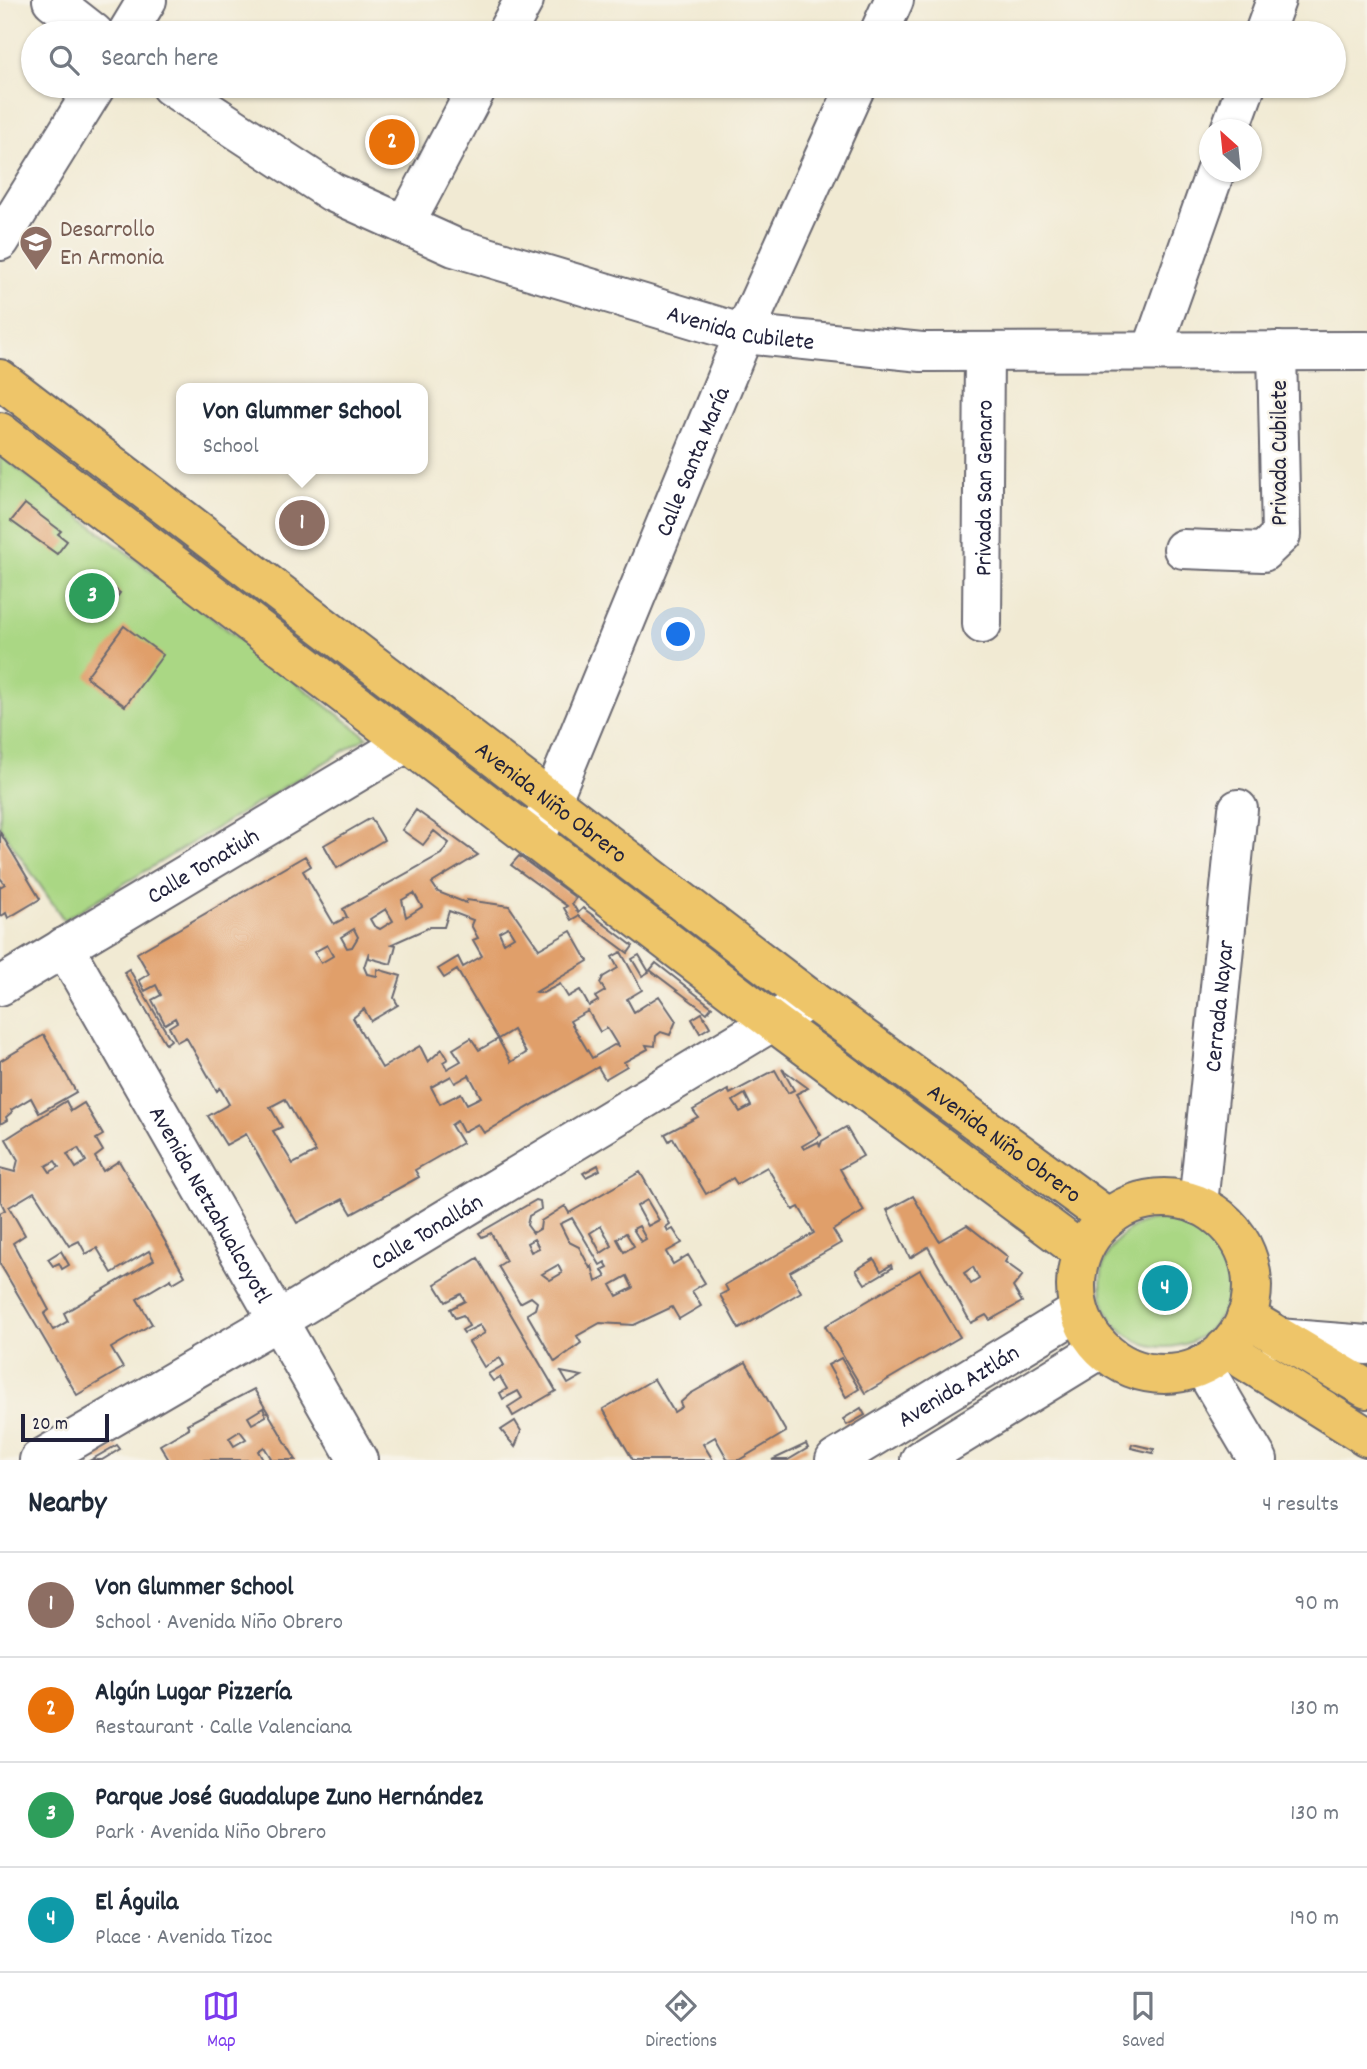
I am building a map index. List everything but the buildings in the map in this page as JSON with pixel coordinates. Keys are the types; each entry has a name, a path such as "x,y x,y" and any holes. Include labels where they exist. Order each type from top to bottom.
{"main road":[{"name":"Avenida Niño Obrero","path":"0,379 810,999 1108,1218"},
{"name":"Avenida Niño Obrero","path":"0,432 773,1022 1082,1252"},
{"path":"1161,1198 1198,1205 1230,1227 1248,1260 1251,1298 1247,1317 1213,1357 1159,1374 1118,1362 1101,1349 1088,1331 1079,1311 1075,1291 1082,1252 1093,1234 1108,1218 1142,1200 1161,1198"},
{"path":"1247,1317 1367,1389"},
{"path":"1213,1357 1367,1437"}],"street":[{"path":"52,0 79,21"},
{"path":"135,21 148,0"},
{"path":"513,21 524,0"},
{"path":"884,21 894,0"},
{"path":"1268,21 1276,0"},
{"path":"0,242 89,98"},
{"name":"Avenida Cubilete","path":"188,98 332,192 454,247 744,334 922,352 1367,351"},
{"path":"404,224 472,98"},
{"name":"Calle Santa María","path":"535,841 744,334 851,98"},
{"path":"1234,119 1242,98"},
{"path":"1152,350 1211,182"},
{"name":"Privada Cubilete","path":"1183,549 1263,552 1281,536 1277,351"},
{"name":"Privada San Genaro","path":"982,624 984,352"},
{"name":"Calle Tonatiuh","path":"0,986 406,743"},
{"name":"Cerrada Nayar","path":"1198,1205 1238,809"},
{"name":"Avenida Netzahualcoyotl","path":"64,947 358,1460"},
{"name":"Calle Tonallán","path":"39,1460 277,1321 810,999"},
{"name":"Avenida Aztlán","path":"835,1460 1079,1311"},
{"path":"1278,1338 1367,1345"},
{"name":"Avenida Aztlán","path":"920,1460 1101,1349"},
{"path":"1213,1357 1258,1460"}],"green space":[{"path":"0,455 367,737 64,920 0,827"},
{"path":"1165,1219 1190,1224 1210,1238 1224,1258 1229,1283 1224,1308 1210,1328 1190,1342 1165,1347 1140,1342 1120,1328 1106,1308 1101,1283 1106,1258 1120,1238 1140,1224"}],"place":[{"name":"Algún Lugar Pizzería","path":"392,142"},
{"name":"Desarrollo En Armonia","path":"36,272"},
{"name":"Von Glummer School","path":"302,523"},
{"name":"Parque José Guadalupe Zuno Hernández","path":"92,596"},
{"name":"El Águila","path":"1165,1288"}]}
